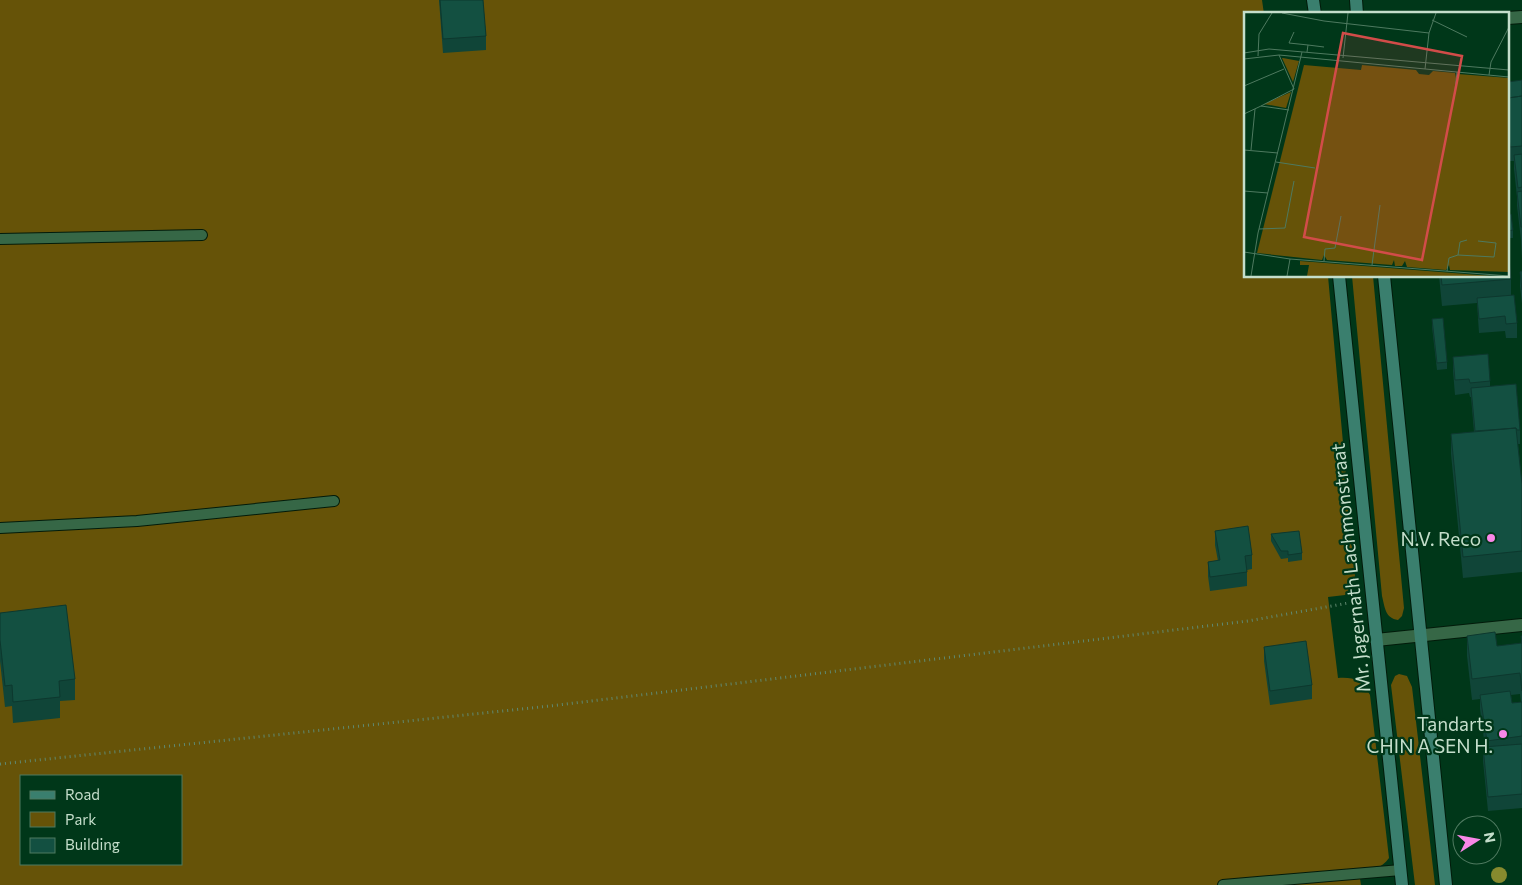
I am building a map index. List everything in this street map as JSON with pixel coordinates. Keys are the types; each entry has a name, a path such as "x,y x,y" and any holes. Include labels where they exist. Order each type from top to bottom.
{"main road":[{"name":"Mr. Jagernath Lachmonstraat","path":"1339,278 1402,885"},
{"path":"1384,278 1446,885"}],"street":[{"path":"1376,640 1522,625"}],"lane":[{"path":"0,239 202,235"},
{"path":"0,528 136,522 334,501"},
{"path":"1223,885 1401,870"}],"path":[{"path":"0,764 550,706 1248,621 1371,598"}],"green space":[{"path":"0,0 1262,0 1264,12 1244,12 1244,278 1328,278 1355,576 1353,585 1345,595 1328,597 1338,678 1349,678 1361,683 1370,695 1389,858 1379,867 1359,872 1361,885 0,885"},
{"path":"1352,278 1373,278 1404,608 1402,616 1398,620 1388,615 1382,596"},
{"path":"1399,674 1407,676 1412,687 1435,885 1415,885 1391,685 1395,676"}],"building":[{"path":"440,0 483,0 486,36 443,39"},
{"path":"1522,80 1522,96 1510,98 1510,82"},
{"path":"1522,96 1522,146 1510,147 1510,98"},
{"path":"1522,154 1522,187 1518,188 1514,155"},
{"path":"1522,191 1522,227 1521,227 1517,192"},
{"path":"1510,214 1513,230 1510,231"},
{"path":"1510,269 1511,279 1442,285 1441,278 1510,278"},
{"path":"1522,271 1522,290 1520,272"},
{"path":"1514,295 1517,323 1506,324 1505,316 1479,319 1477,298"},
{"path":"1443,318 1447,362 1437,363 1432,319"},
{"path":"1488,354 1490,381 1470,383 1469,379 1455,380 1453,357"},
{"path":"1516,384 1520,430 1516,428 1475,431 1471,388"},
{"name":"N.V. Reco","path":"1516,428 1522,484 1522,551 1463,557 1451,434"},
{"path":"1248,526 1252,555 1245,556 1247,572 1210,577 1208,562 1220,560 1215,531"},
{"path":"1299,531 1302,553 1288,555 1288,551 1281,551 1271,534"},
{"path":"66,605 75,679 59,681 60,697 13,702 12,685 5,686 0,640 0,613"},
{"path":"1495,632 1497,646 1522,643 1522,691 1520,673 1472,679 1467,636"},
{"path":"1306,641 1312,685 1270,691 1264,647"},
{"name":"Tandarts CHIN A SEN H.","path":"1510,691 1512,703 1522,702 1522,736 1487,741 1480,695"},
{"path":"1522,744 1522,794 1488,797 1483,747"}],"place":[{"name":"N.V. Reco","path":"1491,538"},
{"name":"Tandarts CHIN A SEN H.","path":"1503,734"}]}
